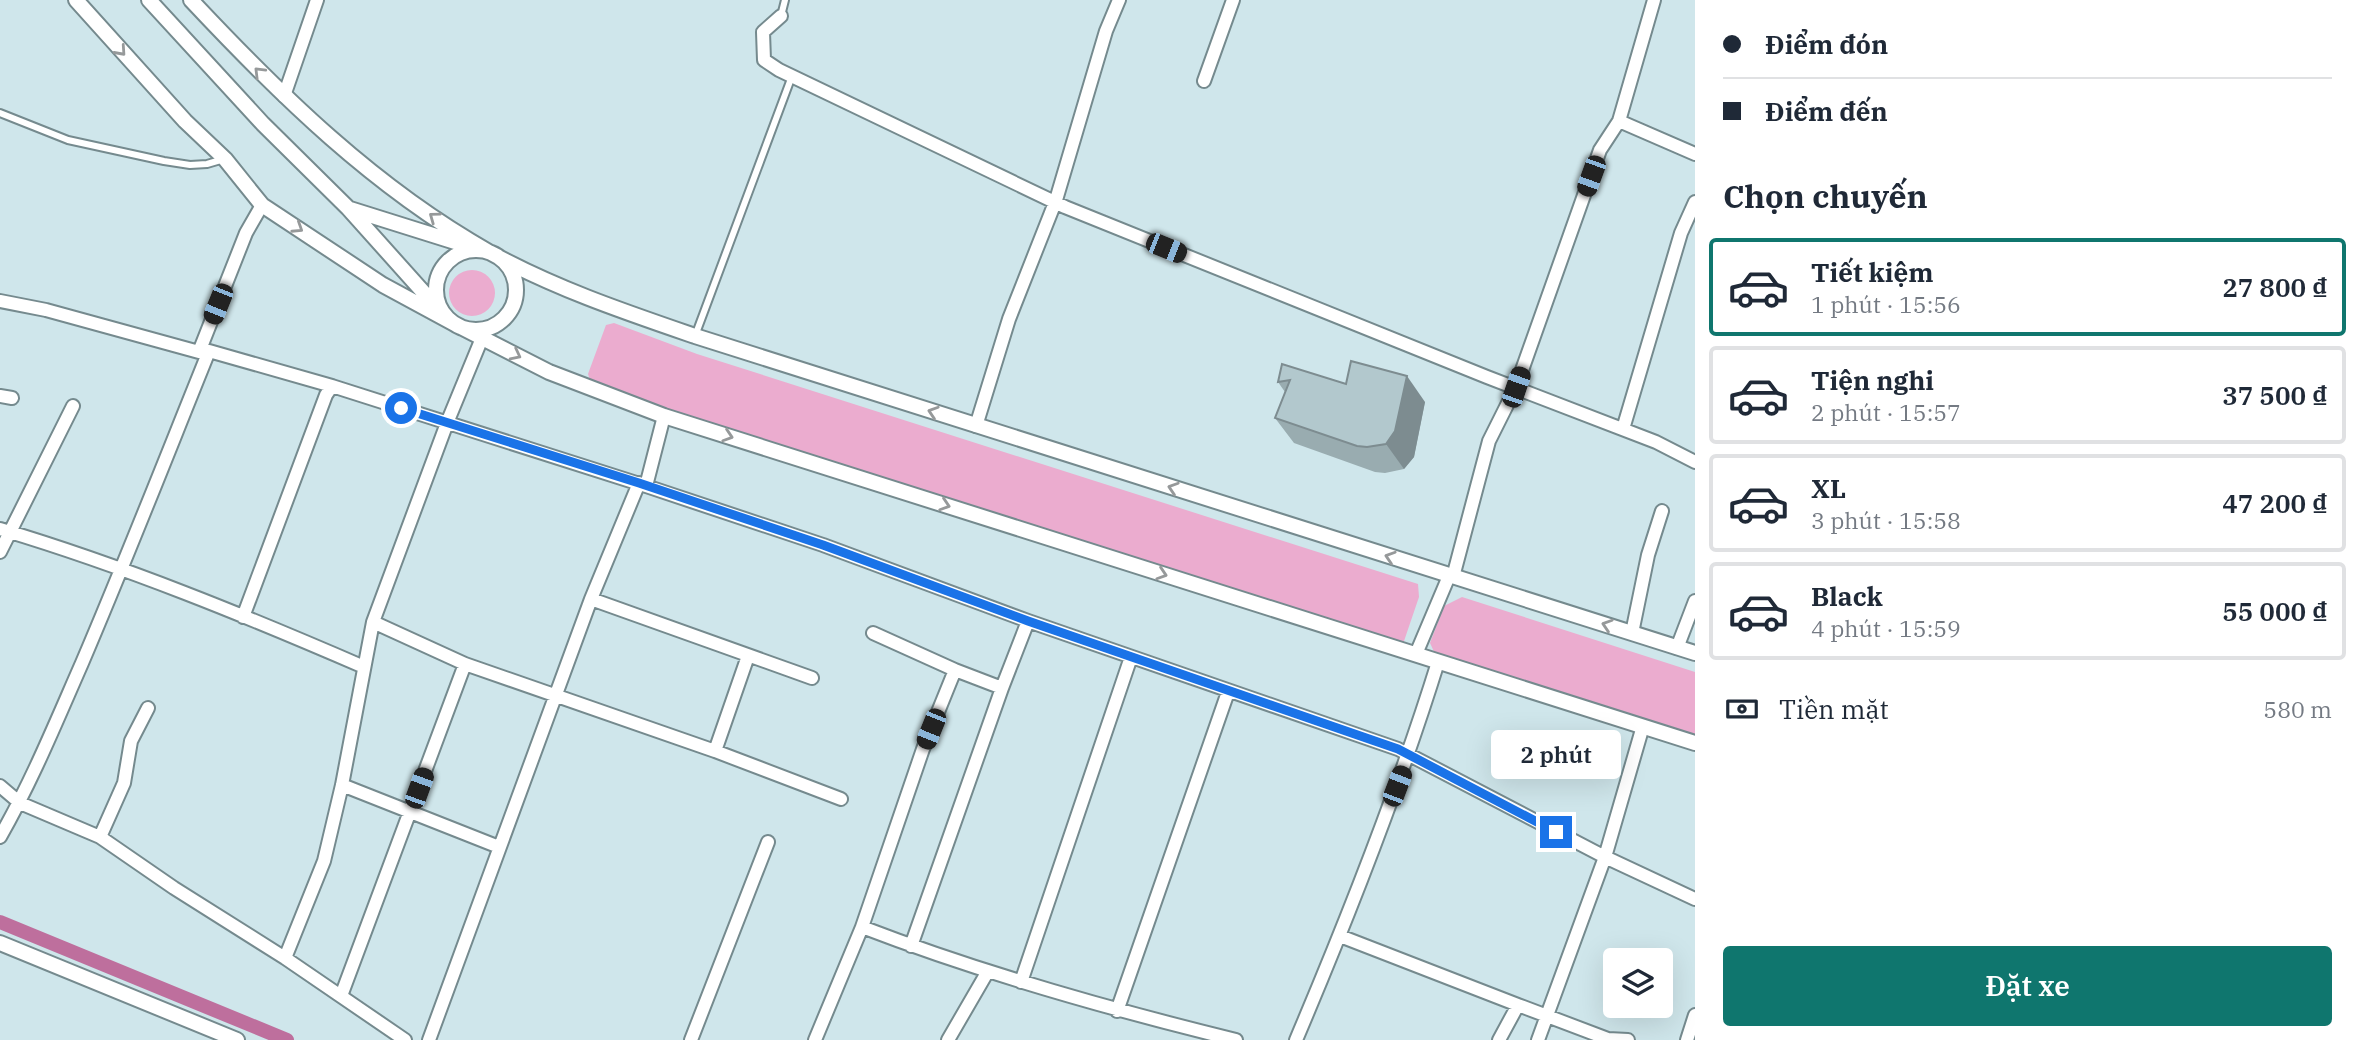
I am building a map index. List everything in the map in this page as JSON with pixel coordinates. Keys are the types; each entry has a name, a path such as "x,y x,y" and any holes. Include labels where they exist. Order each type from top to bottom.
{"street":[{"path":"76,0 185,121 225,159 262,205 383,285 467,329 480,330 503,319 511,309 515,296 511,271 503,261 449,228 330,138 284,96 191,0"},
{"path":"149,0 263,124 348,208 450,320 550,372 664,416 1695,743"},
{"path":"284,96 317,0"},
{"path":"976,426 1009,319 1055,202 1106,31 1118,0"},
{"path":"1204,81 1233,0"},
{"path":"1416,654 1451,576 1489,441 1516,387 1600,150 1619,121 1654,0"},
{"path":"781,16 763,32 764,60 792,76 1055,202 1487,377 1656,442 1695,462"},
{"path":"1619,121 1695,154"},
{"path":"1623,429 1689,229 1695,202"},
{"path":"0,837 20,803 121,571 246,233 262,205"},
{"path":"348,208 485,252 583,297 695,337 1695,653"},
{"path":"450,320 438,304 436,291 437,277 443,265 453,256 466,251 485,252"},
{"path":"0,301 46,310 332,386 823,545 1228,692 1398,749 1605,857 1695,899"},
{"path":"285,958 324,861 342,785 373,622 447,423 482,338"},
{"path":"243,617 326,395 332,386"},
{"path":"0,552 4,531 73,406"},
{"path":"429,1040 591,599 642,485 664,416"},
{"path":"1632,634 1648,555 1662,510"},
{"path":"4,531 243,617 364,667"},
{"path":"591,599 812,678"},
{"path":"1677,648 1695,601"},
{"path":"911,946 1028,621"},
{"path":"373,622 465,664 715,751 841,799"},
{"path":"873,633 1002,688"},
{"path":"715,751 748,656"},
{"path":"1021,982 1131,657"},
{"path":"1296,1040 1340,936 1409,756 1438,662"},
{"path":"341,996 465,664"},
{"path":"815,1040 862,927 923,749 955,670"},
{"path":"1117,1011 1228,692"},
{"path":"100,837 124,783 131,741 148,708"},
{"path":"1538,1040 1605,857 1643,726"},
{"path":"342,785 499,847"},
{"path":"0,786 20,803 100,837 405,1040"},
{"path":"691,1040 768,842"},
{"path":"862,927 1021,982 1117,1011 1236,1040"},
{"path":"1340,936 1608,1039 1628,1040"},
{"path":"0,943 233,1039"},
{"path":"948,1040 988,971"},
{"path":"1499,1040 1518,1005"},
{"path":"1687,1040 1695,1015"}],"lane":[{"path":"781,16 785,0"},
{"path":"695,337 792,76"},
{"path":"0,113 68,139 164,161 190,166 225,159"}],"shaded area":[{"path":"472,270 488,277 495,293 488,309 472,316 456,309 449,293 456,277"},
{"path":"614,323 697,354 1418,584 1419,597 1403,644 674,414 590,380 588,374 606,325"},
{"path":"1462,597 1695,672 1695,739 1436,656 1430,643 1444,606"}],"building":[{"path":"1351,361 1407,376 1395,431 1386,444 1357,446 1275,418 1290,380 1278,382 1282,364 1346,384"}],"waterway":[{"path":"0,922 287,1040"}],"route":[{"path":"401,408 639,483 823,545 1228,692 1398,749 1556,832"}]}
